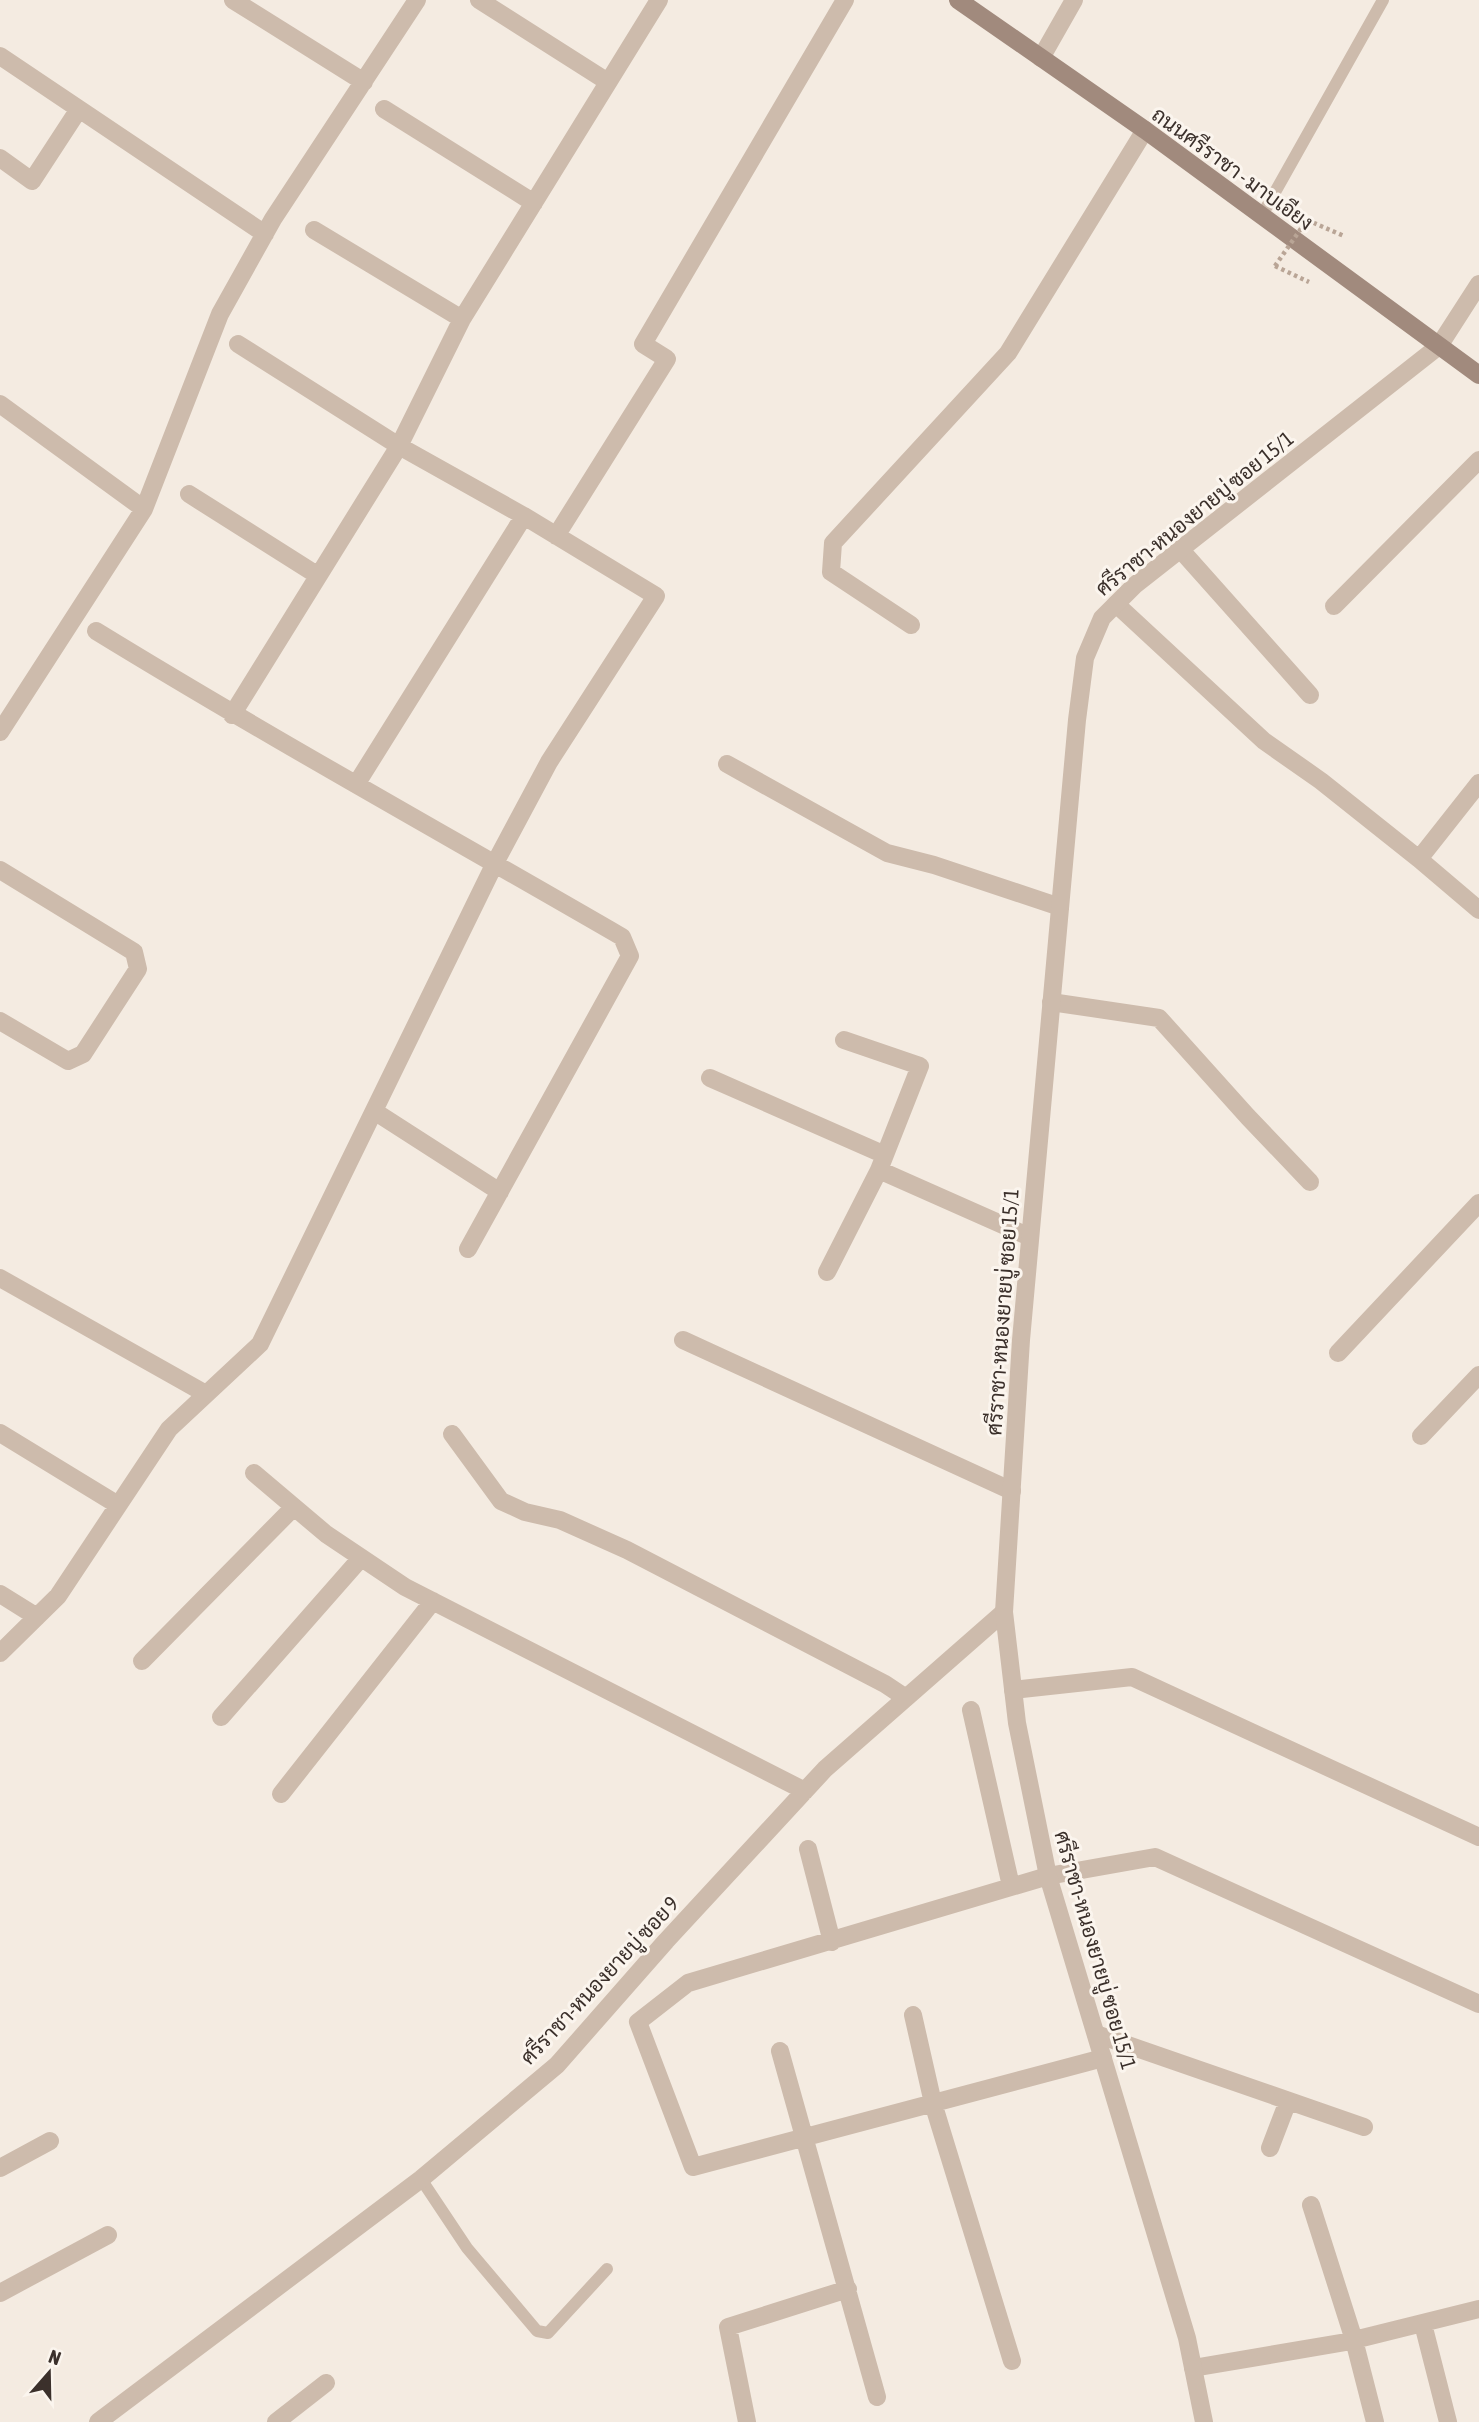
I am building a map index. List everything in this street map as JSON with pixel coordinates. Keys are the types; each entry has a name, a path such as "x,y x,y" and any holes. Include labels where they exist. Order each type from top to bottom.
{"main road":[{"name":"ถนนศรีราชา - มาบเอียง","path":"958,0 1145,130 1479,375"}],"street":[{"path":"233,0 364,82"},
{"path":"0,732 144,509 220,314 265,234 417,0"},
{"path":"479,0 608,82"},
{"path":"232,715 399,446 462,319 659,0"},
{"path":"556,536 667,359 643,344 845,0"},
{"path":"1041,58 1074,0"},
{"path":"0,56 265,234"},
{"path":"0,158 32,181 79,109"},
{"path":"384,109 534,203"},
{"path":"911,625 831,572 833,543 1007,353 1145,130"},
{"path":"314,230 462,319"},
{"name":"ศรีราชา-หนองยายบู่ ซอย 15/1","path":"1200,2421 1187,2338 1048,1876 1017,1723 1004,1612 1030,1237 1077,720 1085,658 1102,618 1135,585 1439,346 1479,284"},
{"path":"0,1653 58,1596 169,1429 260,1343 495,863 549,762 656,596 524,516 399,446 238,344"},
{"path":"0,404 144,509"},
{"path":"1334,606 1479,460"},
{"path":"189,494 317,575"},
{"path":"357,783 524,516"},
{"path":"1180,549 1310,695"},
{"path":"1116,604 1264,741 1321,781 1479,910"},
{"path":"96,631 232,715 357,783 622,937 630,956 468,1249"},
{"path":"727,764 887,853 934,865 1060,907"},
{"path":"1419,859 1479,783"},
{"path":"0,870 134,952 138,969 83,1054 68,1061 0,1021"},
{"path":"1051,1002 1159,1018 1310,1182"},
{"path":"827,1272 882,1162 920,1066 844,1040"},
{"path":"710,1078 1030,1237"},
{"path":"374,1111 500,1192"},
{"path":"1338,1353 1479,1203"},
{"path":"0,1278 206,1394"},
{"path":"683,1340 1012,1491"},
{"path":"1421,1436 1479,1375"},
{"path":"0,1433 118,1505"},
{"path":"452,1434 501,1501 525,1512 560,1520 627,1550 885,1684 906,1698"},
{"path":"254,1473 326,1534 405,1587 805,1791"},
{"path":"142,1661 294,1507"},
{"path":"221,1717 361,1558"},
{"path":"0,1594 37,1617"},
{"path":"281,1794 433,1601"},
{"name":"ศรีราชา-หนองยายบู่ ซอย 9","path":"98,2422 421,2179 556,2065 825,1769 1004,1612"},
{"path":"1013,1689 1132,1677 1479,1837"},
{"path":"971,1710 1011,1886"},
{"path":"808,1849 832,1942"},
{"path":"1103,2058 693,2167 639,2022 688,1983 1048,1876 1155,1857 1479,2004"},
{"path":"913,2015 933,2103 1012,2361"},
{"path":"1096,2034 1364,2127"},
{"path":"780,2051 877,2398"},
{"path":"1270,2148 1288,2101"},
{"path":"0,2168 50,2141"},
{"path":"1311,2205 1354,2340 1375,2422"},
{"path":"0,2292 108,2235"},
{"path":"747,2422 728,2326 848,2290"},
{"path":"1193,2368 1354,2340 1479,2309"},
{"path":"1423,2324 1448,2422"},
{"path":"276,2422 326,2383"}],"lane":[{"path":"1261,217 1383,0"},
{"path":"421,2179 467,2248 537,2331 548,2333 607,2269"}],"path":[{"path":"1309,282 1275,266 1307,220 1344,236"}]}
